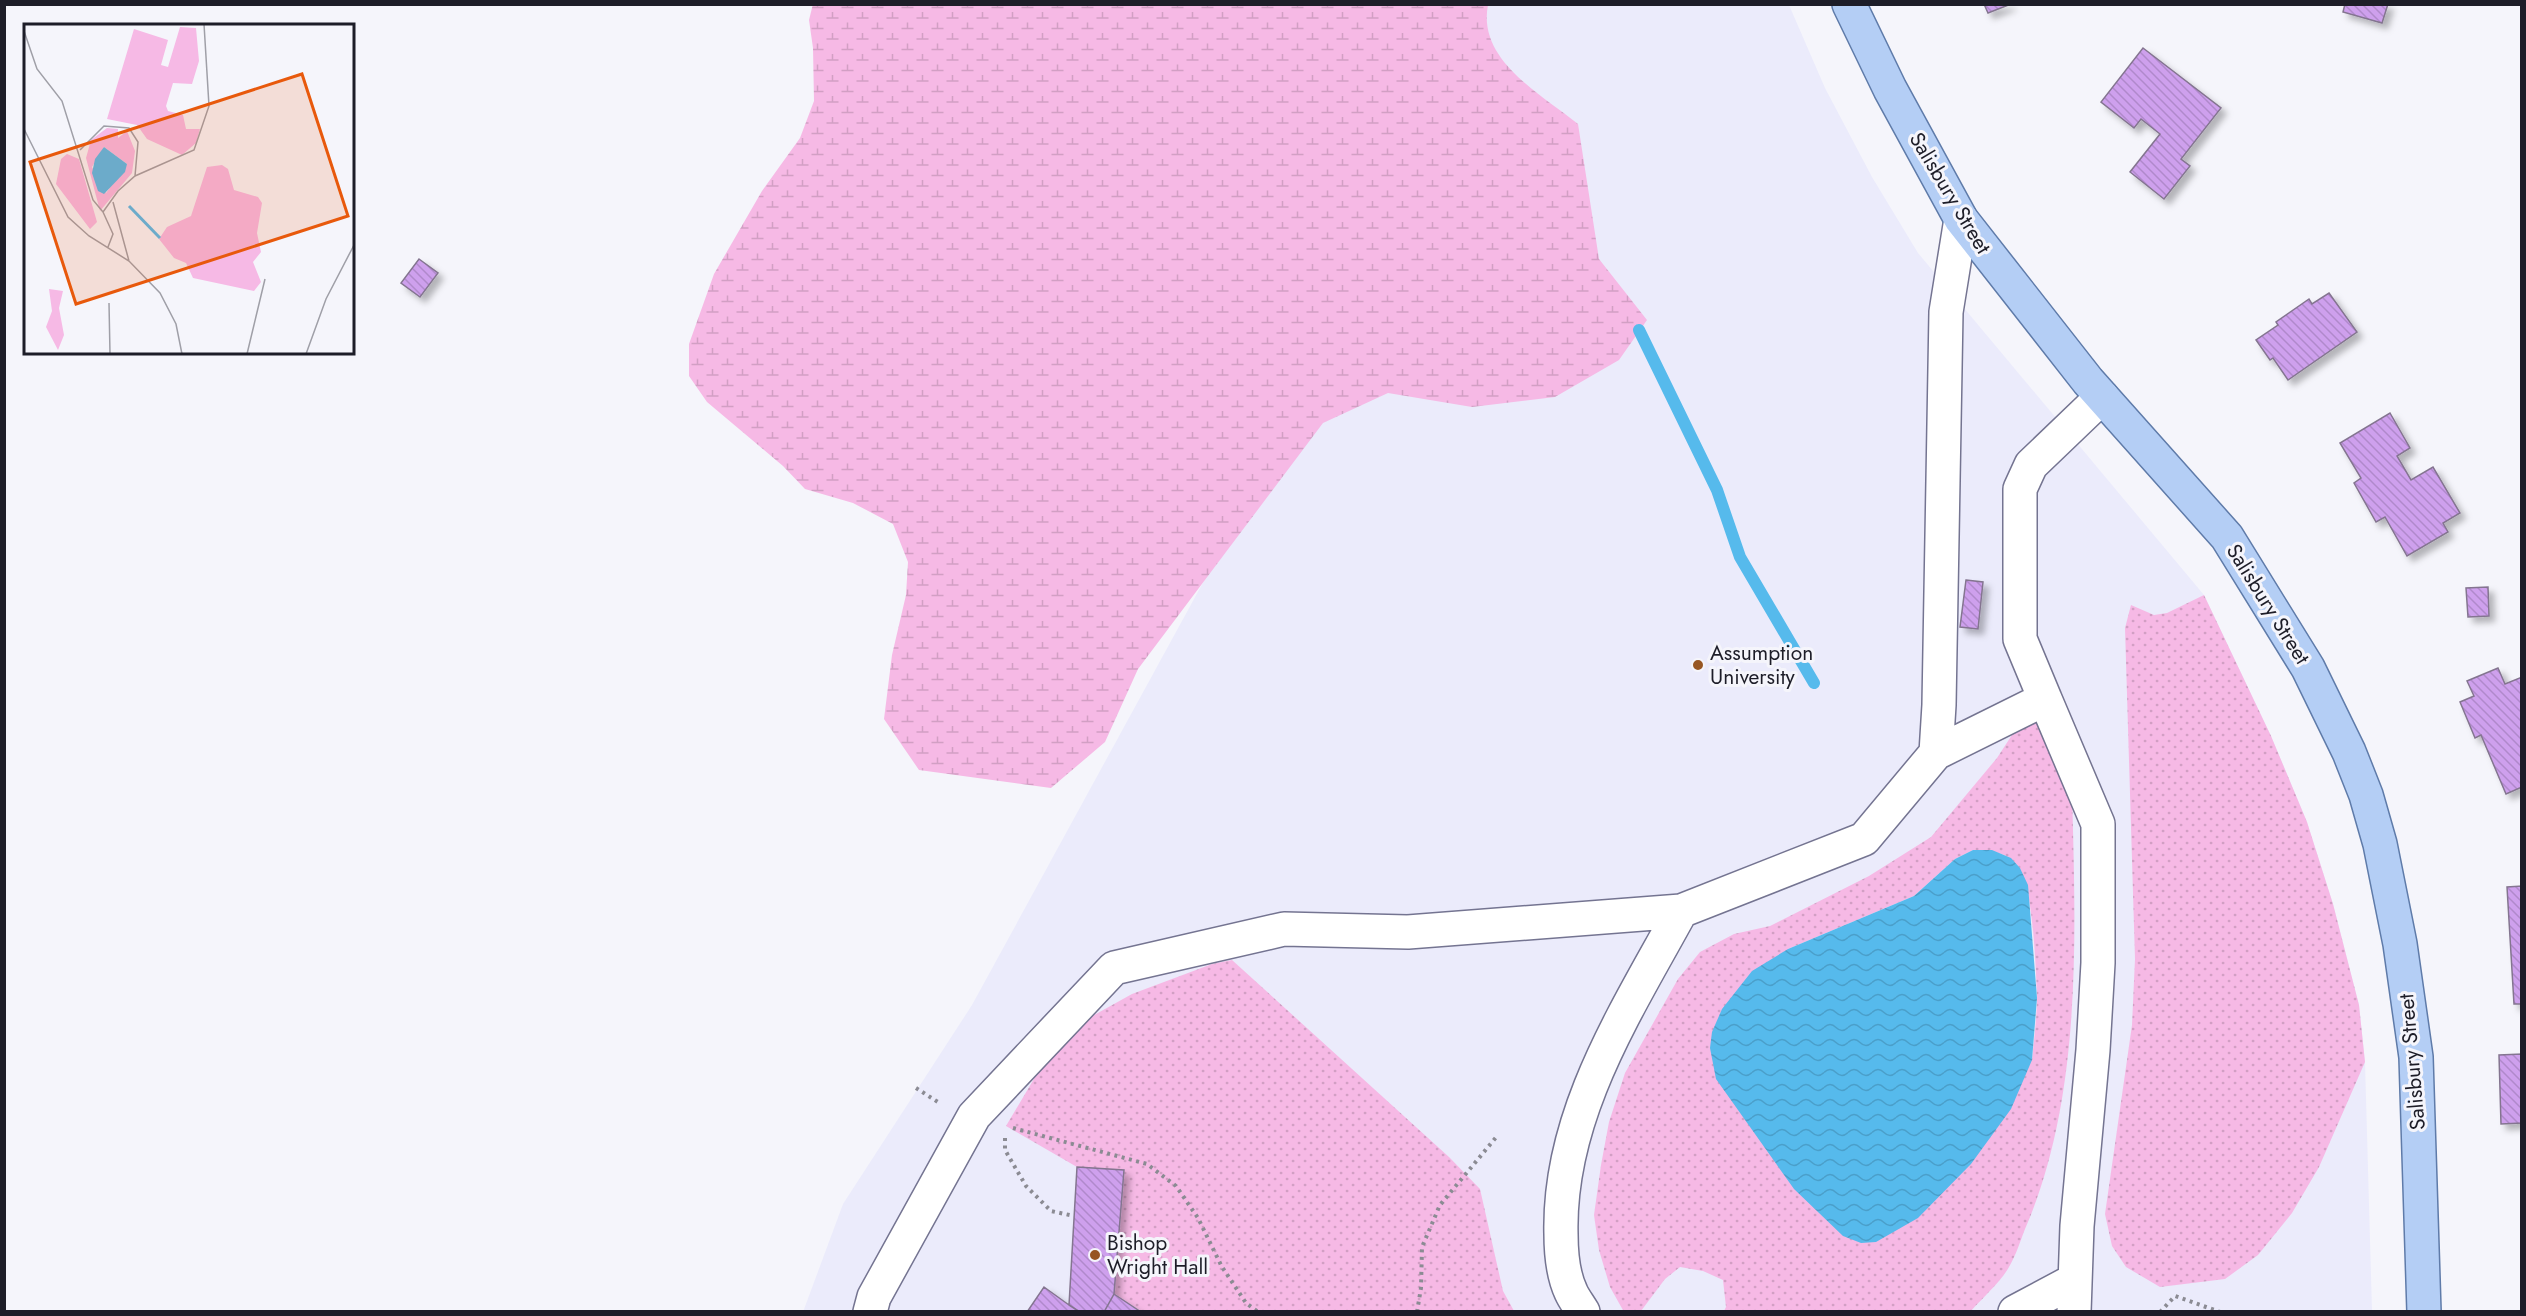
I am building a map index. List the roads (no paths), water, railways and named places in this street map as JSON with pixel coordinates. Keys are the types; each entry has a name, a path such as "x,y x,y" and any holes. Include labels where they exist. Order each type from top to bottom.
{"main road":[{"name":"Salisbury Street","path":"1849,4 1890,89 1936,177 1961,219 1989,258 2102,397 2227,537 2308,668 2349,752 2366,795 2391,894 2416,1058 2424,1311"}],"lane":[{"path":"1936,753 1940,705 1946,312 1961,219"},
{"path":"2015,1311 2074,1296 2098,963 2098,824 2020,639 2020,489 2031,465 2102,397"},
{"path":"870,1311 874,1297 974,1116 1114,968 1284,930 1408,932 1682,911 1864,839 1936,753 2045,699"},
{"path":"1583,1311 1571,1292 1564,1268 1561,1243 1562,1186 1571,1145 1587,1095 1612,1037 1682,911"}],"water":[{"path":"1973,850 1992,850 2011,858 2020,868 2028,885 2037,998 2032,1060 2011,1109 1971,1164 1918,1218 1876,1242 1861,1243 1843,1236 1794,1189 1716,1079 1710,1048 1712,1032 1722,1009 1752,971 1788,949 1914,896 1955,859"}],"waterway":[{"path":"1639,330 1717,490 1740,557 1814,683"}],"place":[{"name":"Assumption University","path":"1698,665"},
{"name":"Bishop Wright Hall","path":"1095,1255"}]}
